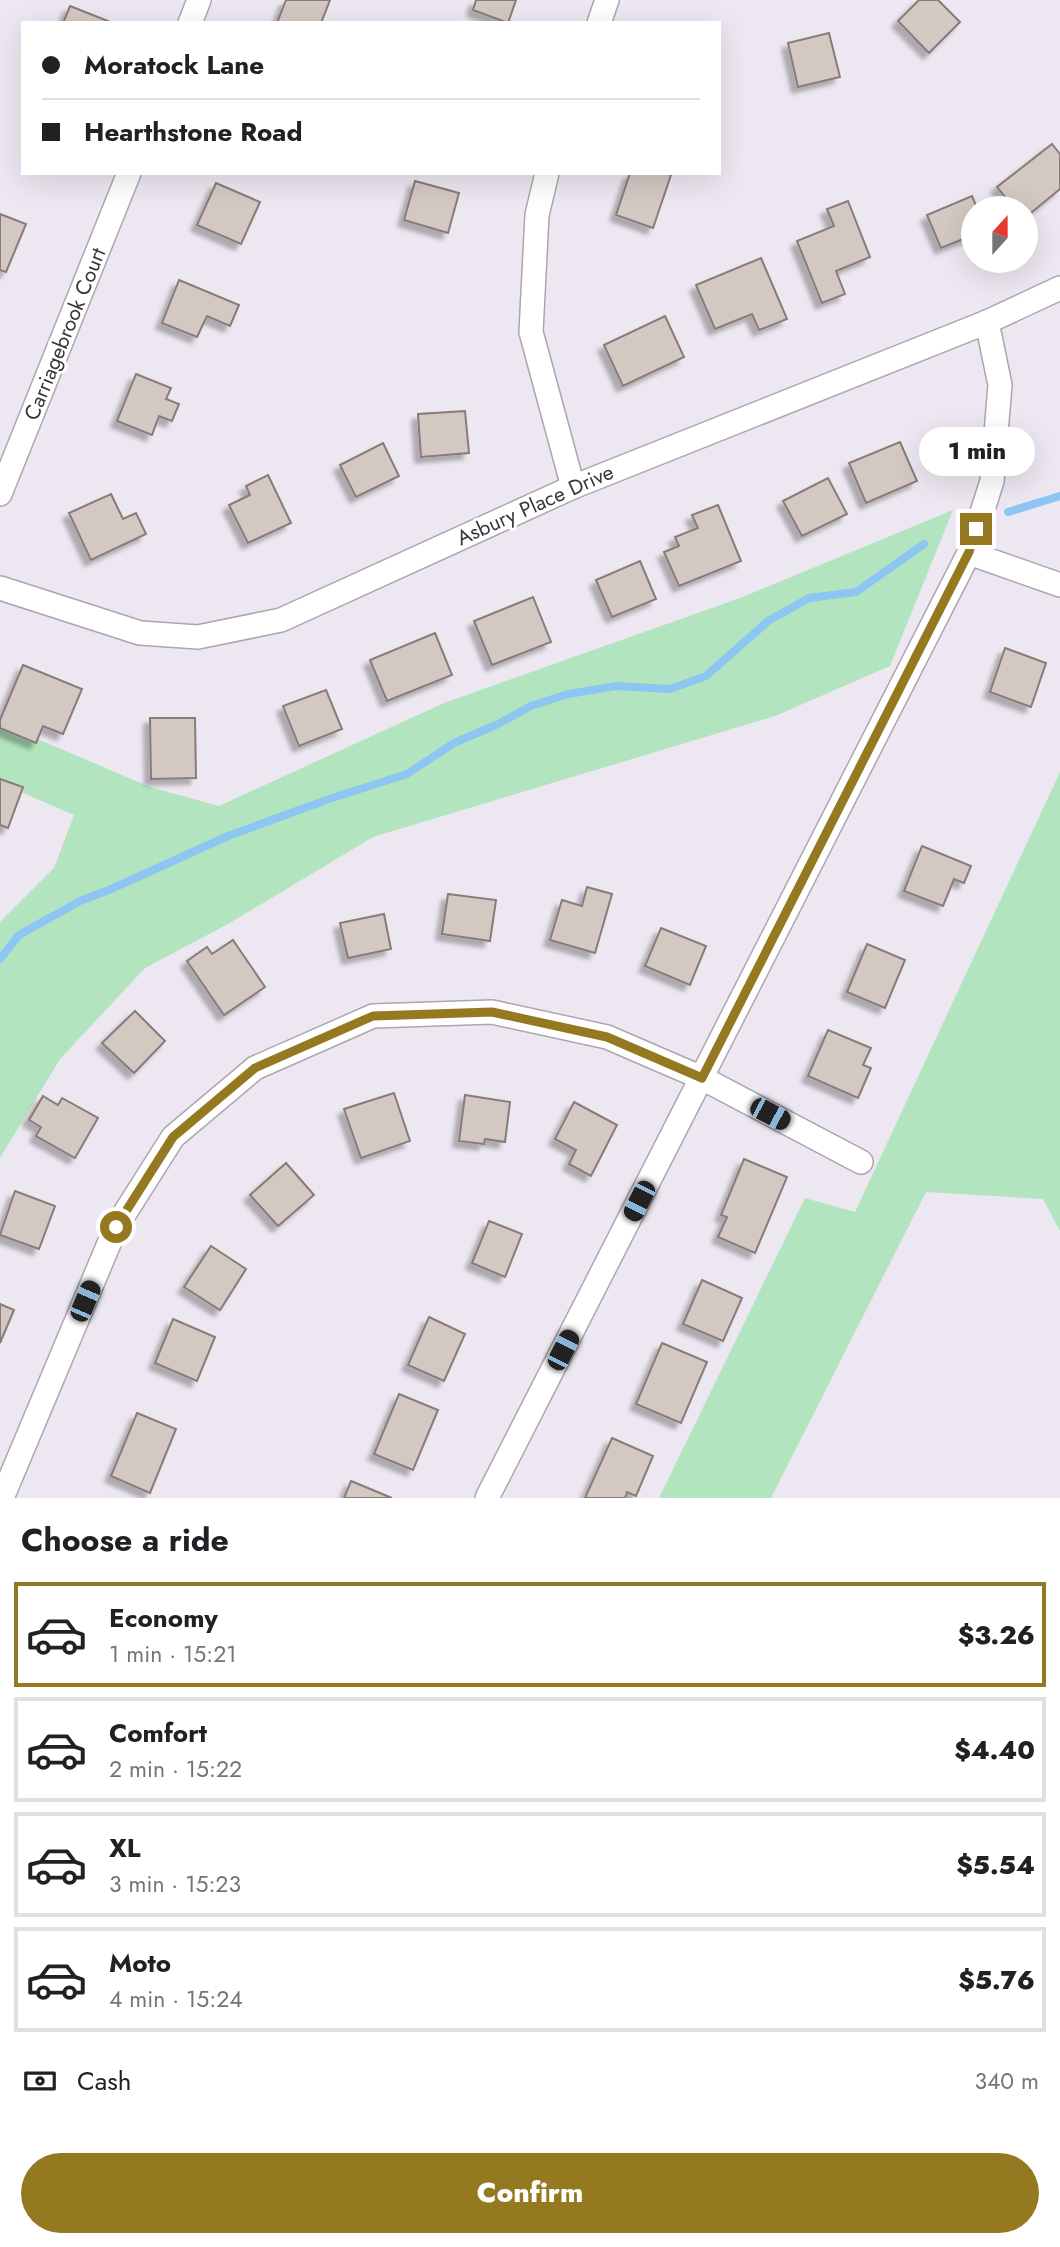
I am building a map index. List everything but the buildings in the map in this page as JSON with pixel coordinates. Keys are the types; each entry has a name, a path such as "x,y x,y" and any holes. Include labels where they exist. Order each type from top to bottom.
{"street":[{"path":"191,21 199,0"},
{"path":"600,21 607,0"},
{"name":"Carriagebrook Court","path":"0,494 128,175"},
{"path":"547,175 537,215 531,332 573,486"},
{"name":"Asbury Place Drive","path":"0,588 139,634 198,637 281,621 573,486 987,322 1060,288"},
{"path":"487,1498 969,552 992,481 1000,385 987,322"},
{"path":"969,552 1060,585"},
{"path":"2,1498 116,1227 173,1137 255,1068 373,1016 492,1012 607,1037 702,1078 861,1162"}],"green space":[{"path":"953,510 890,666 775,716 373,837 228,924 145,968 60,1059 0,1158 0,922 54,868 74,815 0,783 0,723 150,787 219,806 444,703 740,598"},
{"path":"1060,772 1060,1231 1043,1199 926,1192 771,1498 659,1498 805,1198 855,1212"}],"waterway":[{"path":"1008,512 1060,496"},
{"path":"0,959 19,935 80,901 228,836 407,774 454,743 531,706 568,694 617,686 670,689 706,676 768,621 809,598 856,592 924,544"}],"route":[{"path":"116,1227 173,1137 255,1068 373,1016 492,1012 607,1037 702,1078 969,552 976,529"}]}
